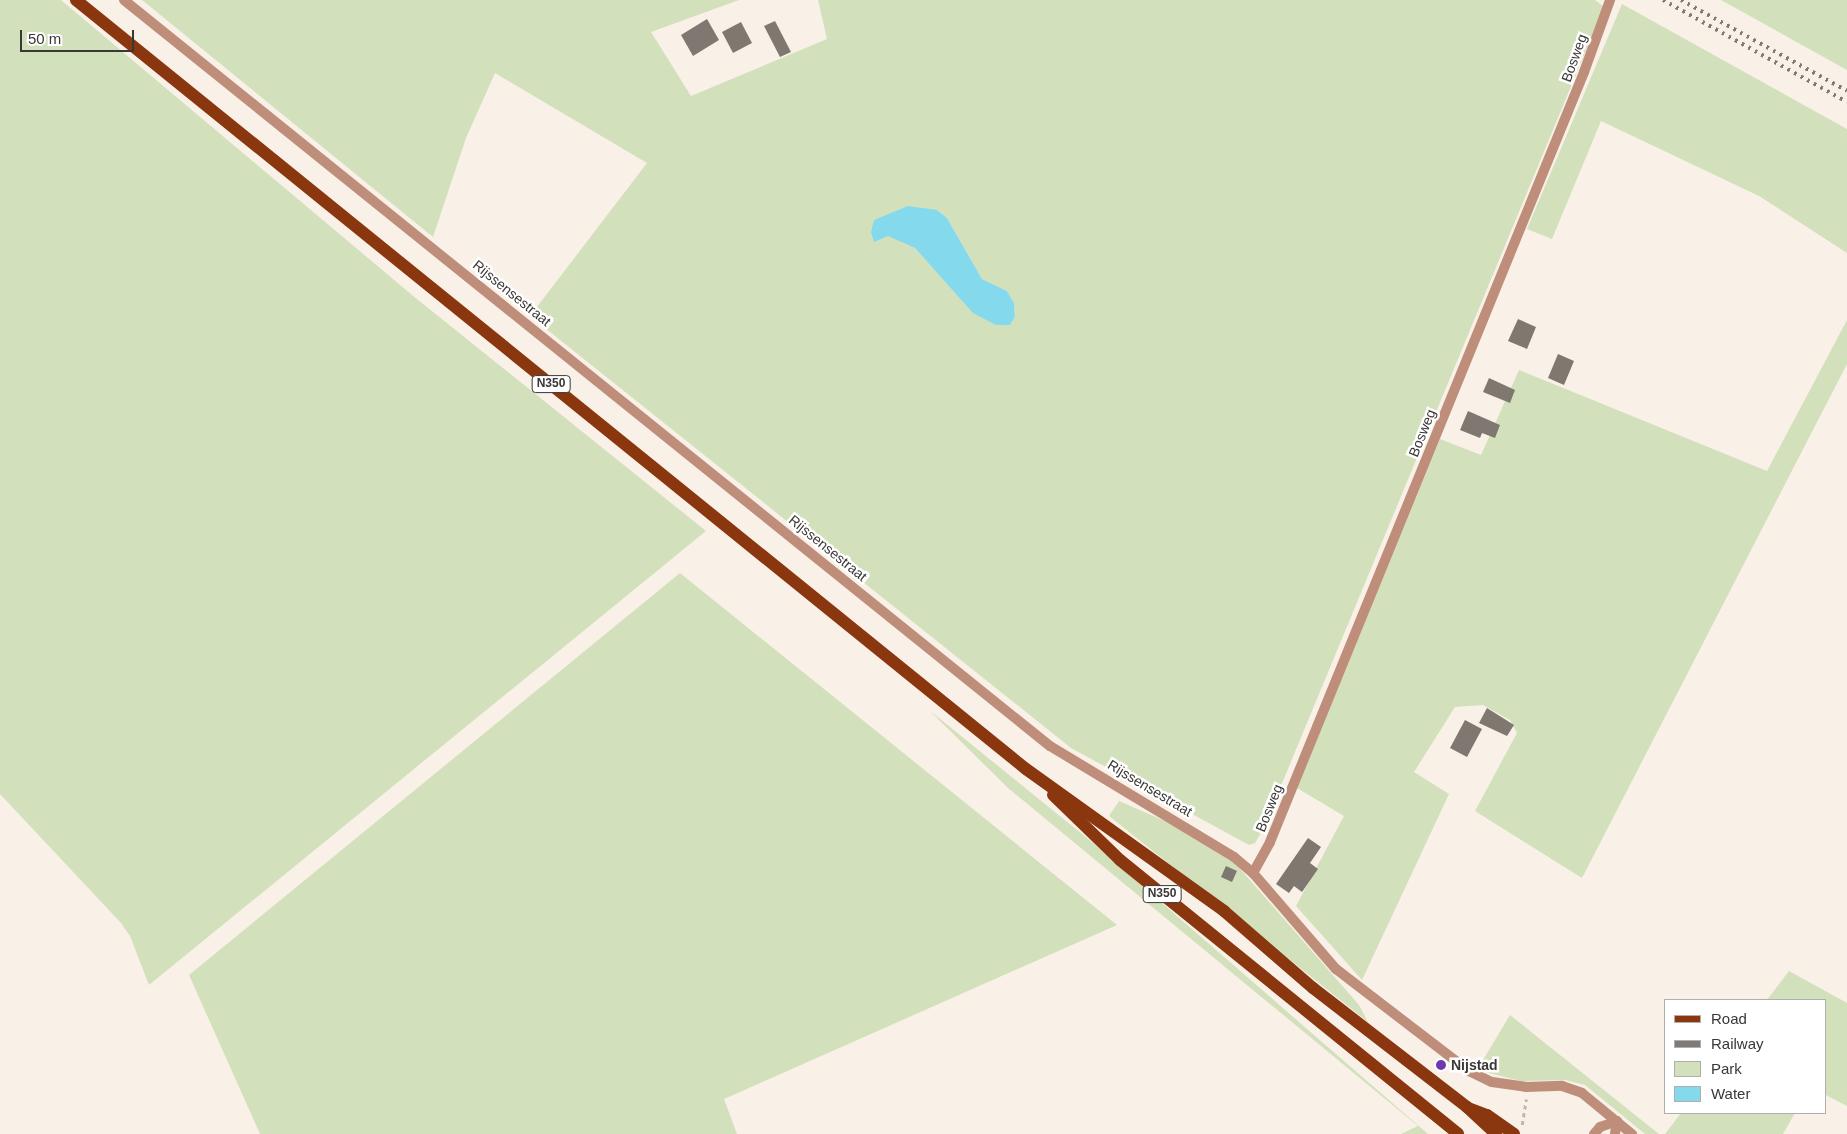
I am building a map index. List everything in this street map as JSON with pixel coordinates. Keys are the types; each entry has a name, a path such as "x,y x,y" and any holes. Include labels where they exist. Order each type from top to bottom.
{"main road":[{"name":"N350","path":"76,0 1026,769 1162,864 1266,946 1313,988 1467,1107 1496,1134"},
{"name":"N350","path":"1026,769 1120,860 1449,1129 1458,1134"},
{"name":"N350","path":"1467,1107 1487,1115 1516,1132"}],"street":[{"name":"Rijssensestraat","path":"124,0 1050,746 1226,852 1252,873 1336,969 1469,1071 1492,1082 1526,1087 1562,1086 1582,1093 1632,1134"},
{"name":"Bosweg","path":"1252,873 1274,832 1584,72 1610,0"},
{"path":"1594,1134 1600,1127 1617,1121 1615,1134"}],"path":[{"path":"1516,1132 1525,1118 1526,1087"}],"green space":[{"path":"0,0 61,0 412,295 706,531 149,985 130,936 121,923 0,794"},
{"path":"142,0 739,0 651,32 691,96 827,39 818,0 1595,0 1604,7 1263,829 1255,843 1249,845 1071,748 530,316 647,163 495,73 466,138 433,237","holes":["937,210 947,218 982,279 1007,291 1014,303 1015,317 1010,325 936,271 915,248 888,235 874,242"]},
{"path":"1721,0 1847,0 1847,70"},
{"path":"1622,4 1847,129 1847,253 1759,196 1601,121 1552,239 1527,229"},
{"path":"1847,320 1847,364 1582,878 1475,811 1517,733 1510,720 1483,705 1455,707 1414,772 1449,794 1362,980 1296,906 1344,816 1297,788 1440,439 1481,455 1519,370 1767,471"},
{"path":"680,573 1117,925 724,1099 737,1134 260,1134 189,975"},
{"path":"929,710 1087,838 1428,1134 1401,1134 1418,1126 1008,788"},
{"path":"1119,801 1167,822 1235,863 1359,1005 1368,1022 1109,816"},
{"path":"1789,971 1847,1003 1847,1106 1827,1096 1827,999 1768,999"},
{"path":"1510,1015 1659,1134 1645,1134 1585,1085 1565,1080 1521,1081 1477,1070"},
{"path":"1680,1114 1794,1114 1783,1134 1665,1134"}],"water":[{"path":"908,206 937,210 947,218 982,279 1007,291 1014,303 1015,317 1010,325 996,325 973,313 915,248 888,236 874,242 871,232 874,220"}],"building":[{"path":"707,19 719,40 693,56 681,35"},
{"path":"775,21 791,52 780,57 764,26"},
{"path":"741,22 752,43 733,53 722,32"},
{"path":"1518,319 1536,327 1527,349 1508,341"},
{"path":"1558,354 1574,361 1564,385 1548,378"},
{"path":"1489,378 1515,390 1510,403 1483,392"},
{"path":"1468,411 1500,425 1495,438 1482,433 1480,438 1460,430"},
{"path":"1487,708 1514,725 1507,736 1479,723"},
{"path":"1465,720 1482,729 1467,757 1450,748"},
{"path":"1308,838 1321,847 1310,863 1318,869 1302,892 1294,886 1289,893 1276,884"},
{"path":"1226,866 1237,871 1232,882 1221,877"}],"railway":[{"path":"1663,0 1847,102"},
{"path":"1681,0 1847,91"}],"place":[{"name":"Nijstad","path":"1441,1065"}]}
